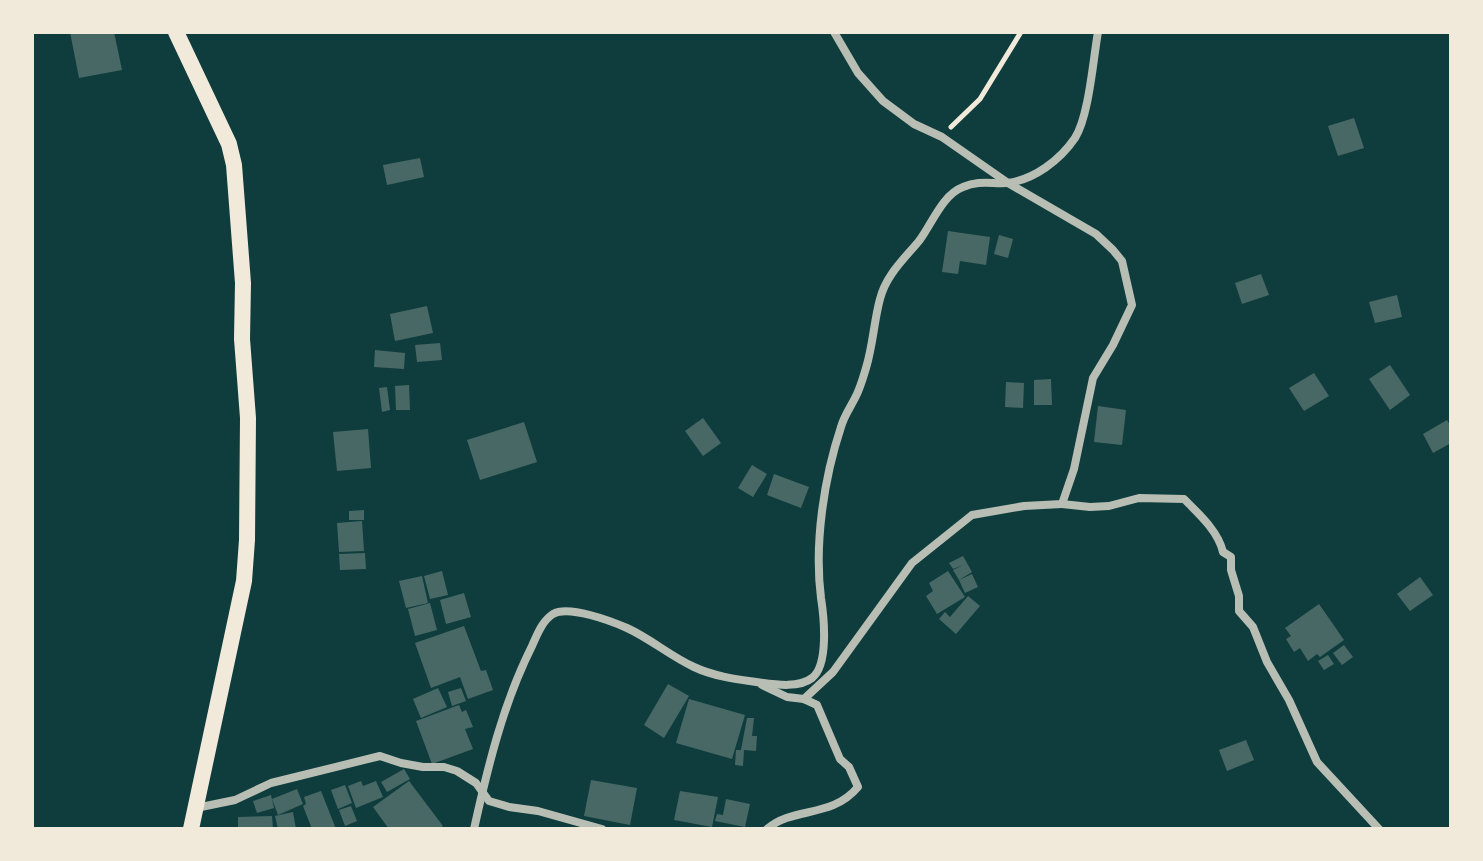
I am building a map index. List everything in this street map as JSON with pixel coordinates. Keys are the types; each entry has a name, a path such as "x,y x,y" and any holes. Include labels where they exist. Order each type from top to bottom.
{"main road":[{"path":"176,32 229,144 234,165 243,270 242,339 248,418 244,581 191,829"}],"street":[{"path":"834,32 858,73 883,101 1008,183 1096,234 1122,261 1132,305 1093,378 1074,469 1062,504"},
{"path":"474,829 497,734 517,678 544,623 552,615 567,612 589,614 612,622 711,674 781,684 808,681 819,671 824,630 818,556 825,498 840,428 857,394 869,357 884,287 899,262 958,189 981,182 1008,183 1037,174 1074,140 1085,110 1098,32"},
{"path":"804,699 833,672 912,563 972,515 1024,506 1062,504 1090,507 1109,506 1139,498 1184,499 1221,542 1223,552 1231,557 1239,611 1253,627 1317,762 1379,829"},
{"path":"757,682 787,697 804,699 817,705 840,759 849,767 858,787 838,804 786,817 767,829"},
{"path":"195,809 235,800 271,783 380,756 412,765 457,771 476,783 489,801 602,829"}],"path":[{"path":"942,137 980,99 1021,32"}],"building":[{"path":"70,32 114,32 122,70 79,78"},
{"path":"1354,118 1364,148 1338,156 1328,126"},
{"path":"420,158 424,177 387,185 383,165"},
{"path":"948,231 990,237 986,265 960,261 958,274 942,272"},
{"path":"999,235 1013,239 1008,258 994,254"},
{"path":"1261,274 1269,295 1242,304 1235,283"},
{"path":"1397,295 1402,317 1375,323 1369,302"},
{"path":"427,306 433,333 395,341 390,314"},
{"path":"440,343 442,360 417,362 415,345"},
{"path":"375,350 405,353 404,369 374,367"},
{"path":"1390,365 1410,395 1390,410 1369,379"},
{"path":"1314,373 1329,396 1304,411 1289,388"},
{"path":"1051,379 1052,405 1034,405 1034,380"},
{"path":"1006,382 1024,383 1023,408 1005,407"},
{"path":"409,385 410,410 396,410 395,386"},
{"path":"387,387 390,410 382,412 379,388"},
{"path":"1098,406 1126,410 1122,445 1094,442"},
{"path":"703,418 721,443 703,456 685,431"},
{"path":"1447,420 1451,427 1451,443 1433,453 1423,434"},
{"path":"524,422 537,462 480,480 467,440"},
{"path":"368,429 371,468 337,471 333,432"},
{"path":"752,465 767,474 753,497 738,488"},
{"path":"774,474 809,487 801,508 767,495"},
{"path":"364,510 364,520 349,520 349,511"},
{"path":"362,521 364,551 339,552 337,523"},
{"path":"365,553 366,569 340,570 339,554"},
{"path":"963,556 972,572 959,580 953,570 963,565 953,569 949,563"},
{"path":"442,571 448,595 430,599 424,576"},
{"path":"948,571 965,597 937,614 926,596 933,591 929,583"},
{"path":"972,574 978,587 965,593 959,580"},
{"path":"422,576 428,603 406,608 399,581"},
{"path":"1420,577 1433,595 1410,611 1397,594"},
{"path":"464,593 471,617 446,624 440,600"},
{"path":"968,596 980,606 956,634 939,619 945,612 950,617"},
{"path":"430,603 437,630 415,636 408,609"},
{"path":"1319,604 1344,640 1320,657 1317,654 1308,661 1300,648 1294,652 1286,639 1291,636 1285,628"},
{"path":"464,626 481,671 486,670 493,690 468,699 460,677 431,688 415,643"},
{"path":"1344,645 1353,657 1342,665 1333,653"},
{"path":"1328,655 1334,664 1324,670 1318,661"},
{"path":"668,684 689,696 664,738 644,725"},
{"path":"438,688 447,707 421,718 413,699"},
{"path":"461,688 466,701 452,706 448,692"},
{"path":"689,699 745,715 732,759 676,743"},
{"path":"459,705 462,712 466,710 473,727 465,729 473,749 432,764 416,721"},
{"path":"747,718 754,718 752,736 757,736 756,751 744,750 743,766 735,765 736,750 741,750"},
{"path":"1246,740 1254,760 1227,771 1219,750"},
{"path":"404,769 410,779 387,792 381,782"},
{"path":"591,780 637,788 630,825 584,816"},
{"path":"361,781 363,786 376,781 383,797 356,808 348,786"},
{"path":"409,781 443,826 439,829 389,829 373,807"},
{"path":"345,785 352,803 338,809 331,790"},
{"path":"297,789 303,804 278,815 272,799"},
{"path":"321,791 336,829 312,829 303,806 306,804 304,797"},
{"path":"680,791 718,797 712,827 674,820"},
{"path":"271,795 274,808 257,813 253,801"},
{"path":"726,799 750,804 745,827 715,821 717,814 723,815"},
{"path":"351,806 357,821 345,826 339,810"},
{"path":"293,812 296,829 278,829 275,816"},
{"path":"272,816 273,829 238,829 238,817"}]}
